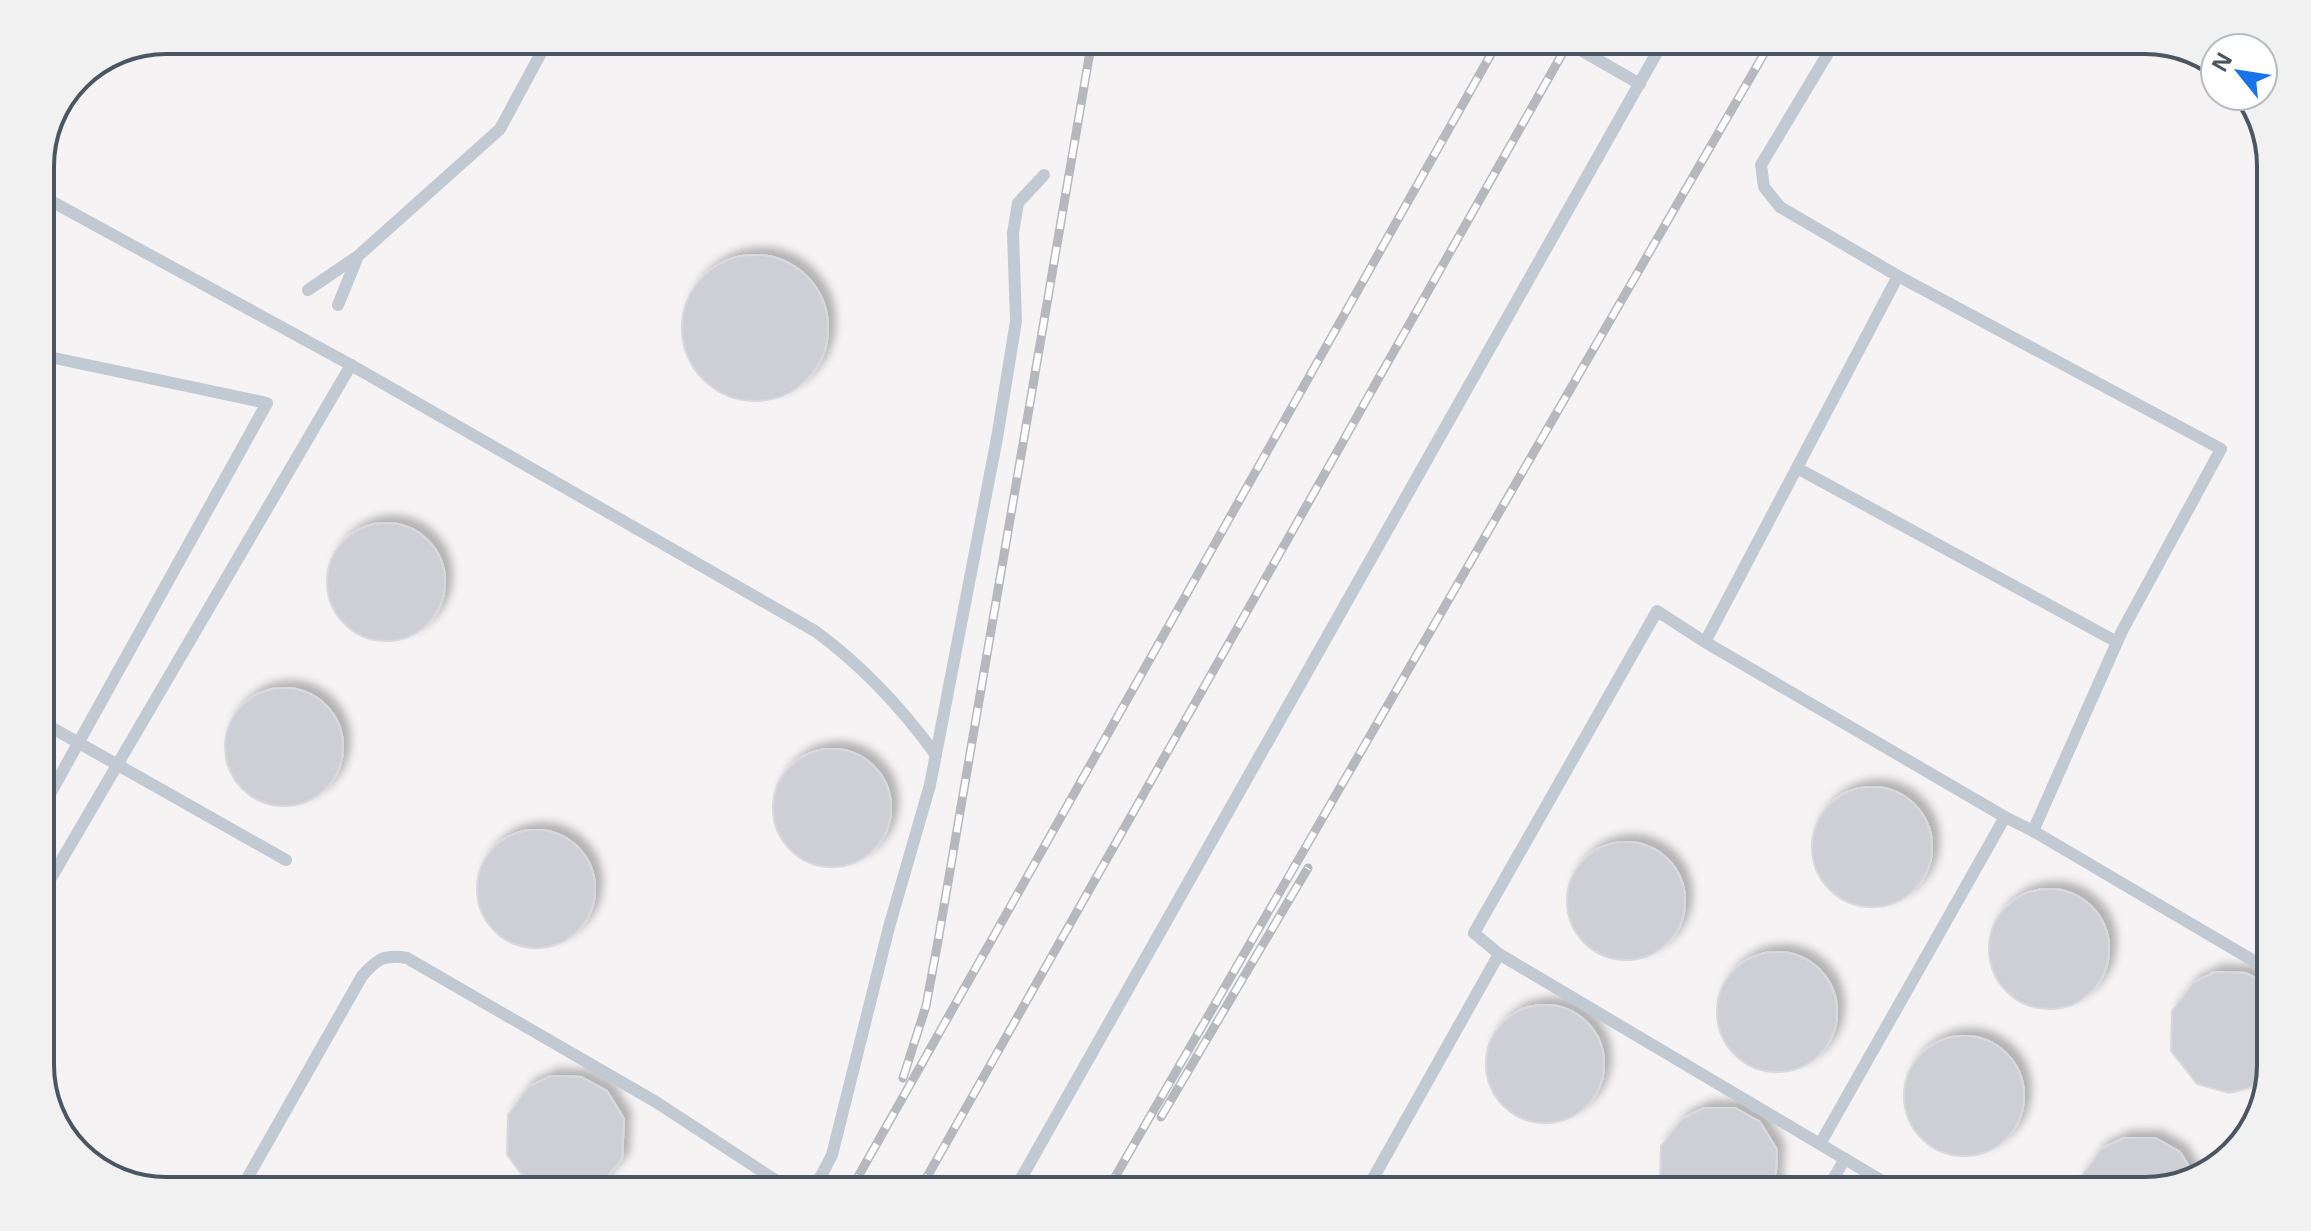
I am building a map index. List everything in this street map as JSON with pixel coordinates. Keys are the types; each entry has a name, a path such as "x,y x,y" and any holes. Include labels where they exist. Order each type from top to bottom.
{"lane":[{"path":"308,290 358,256 500,129 540,54"},
{"path":"1588,54 1640,84"},
{"path":"1022,1177 1656,54"},
{"path":"1828,54 1761,165 1764,187 1780,207 1898,276 2221,449 2117,642 2033,831"},
{"path":"820,1177 832,1155 936,755 997,438 1016,321 1013,233 1018,203 1044,175"},
{"path":"54,203 351,365 815,631 847,654 883,689 936,755"},
{"path":"338,305 358,256"},
{"path":"1705,642 1898,276"},
{"path":"54,358 267,403 54,787"},
{"path":"54,874 351,365"},
{"path":"1797,468 2117,642"},
{"path":"1875,1177 1499,954 1474,933 1657,611 1705,642 2257,963"},
{"path":"54,729 286,860"},
{"path":"1820,1144 2005,817"},
{"path":"1374,1177 1499,954"},
{"path":"248,1177 362,976 378,959 394,955 407,958 656,1102 771,1177"},
{"path":"1834,1177 1845,1159"}],"building":[{"path":"755,255 783,261 806,277 822,300 828,328 822,356 806,379 783,395 755,401 727,395 704,379 688,356 682,328 688,300 704,277 727,261"},
{"path":"386,523 409,527 428,540 441,559 445,582 441,605 428,624 409,637 386,641 363,637 344,624 331,605 327,582 331,559 344,540 363,527"},
{"path":"284,688 307,692 326,705 339,724 343,747 339,770 326,789 307,802 284,806 261,802 242,789 229,770 225,747 229,724 242,705 261,692"},
{"path":"832,749 855,753 874,766 887,785 891,808 887,831 874,850 855,863 832,867 809,863 790,850 777,831 773,808 777,785 790,766 809,753"},
{"path":"1872,787 1895,792 1914,805 1927,824 1932,847 1927,870 1914,889 1895,902 1872,907 1849,902 1830,889 1817,870 1812,847 1817,824 1830,805 1849,792"},
{"path":"536,830 559,834 578,847 591,866 595,889 591,912 578,931 559,944 536,948 513,944 494,931 481,912 477,889 481,866 494,847 513,834"},
{"path":"1626,842 1649,846 1668,859 1681,878 1685,901 1681,924 1668,943 1649,956 1626,960 1603,956 1584,943 1571,924 1567,901 1571,878 1584,859 1603,846"},
{"path":"2049,889 2072,894 2091,907 2104,926 2109,949 2104,972 2091,991 2072,1004 2049,1009 2026,1004 2007,991 1994,972 1989,949 1994,926 2007,907 2026,894"},
{"path":"1777,952 1800,957 1819,970 1832,989 1837,1012 1832,1035 1819,1054 1800,1067 1777,1072 1754,1067 1735,1054 1722,1035 1717,1012 1722,989 1735,970 1754,957"},
{"path":"2215,972 2246,973 2257,979 2255,1086 2229,1093 2197,1084 2171,1051 2172,1011 2193,983"},
{"path":"1545,1005 1568,1009 1587,1022 1600,1041 1604,1064 1600,1087 1587,1106 1568,1119 1545,1123 1522,1119 1503,1106 1490,1087 1486,1064 1490,1041 1503,1022 1522,1009"},
{"path":"1964,1036 1987,1041 2006,1054 2019,1073 2024,1096 2019,1119 2006,1138 1987,1151 1964,1156 1941,1151 1922,1138 1909,1119 1904,1096 1909,1073 1922,1054 1941,1041"},
{"path":"551,1076 581,1077 607,1091 624,1119 622,1159 606,1177 524,1177 507,1155 508,1115 528,1087"},
{"path":"1704,1108 1735,1108 1760,1122 1777,1150 1776,1177 1660,1177 1661,1146 1682,1119"},
{"path":"2124,1138 2155,1138 2180,1152 2189,1167 2159,1176 2081,1177 2101,1149"}],"railway":[{"path":"903,1078 926,1006 938,941 1090,54"},
{"path":"858,1177 1491,54"},
{"path":"927,1177 1562,54"},
{"path":"1115,1177 1764,54"},
{"path":"1161,1117 1308,868"}]}
